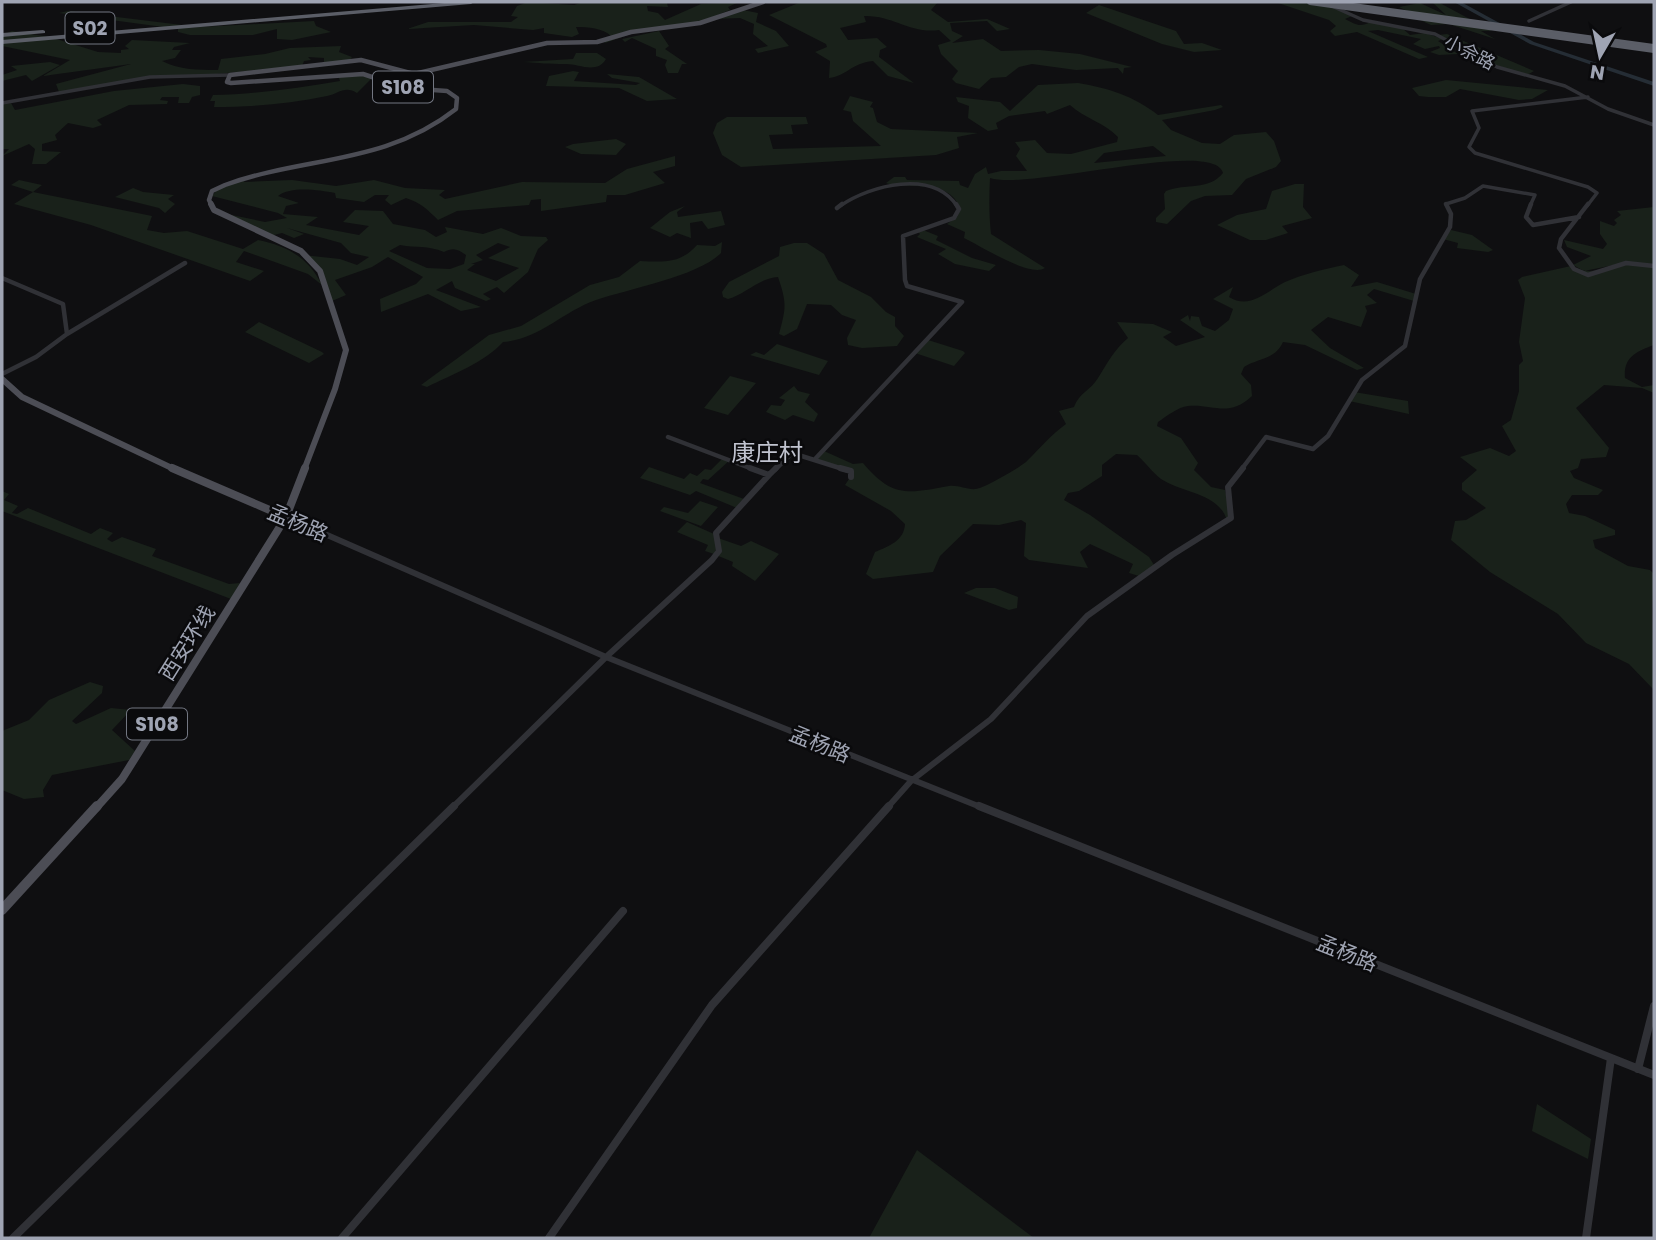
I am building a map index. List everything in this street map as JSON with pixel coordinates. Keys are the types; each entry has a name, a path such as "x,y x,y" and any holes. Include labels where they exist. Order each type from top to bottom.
{"highway":[{"name":"S02","path":"2,42 440,2"},
{"name":"S02","path":"2,35 321,16 471,2"},
{"path":"1310,2 1654,48"},
{"path":"1336,2 1654,48"}],"main road":[{"name":"S108","path":"286,517 335,389 346,351 320,271 301,251 214,210 209,200 212,191 229,182 352,157 414,137 456,109 457,98 447,91 405,88 363,74 231,83 227,82 230,75 361,60 380,62 398,73 414,74 547,43 597,42 631,32 700,23 763,2"},
{"name":"孟杨路","path":"2,376 22,397 204,483 286,517"},
{"name":"西安环线","path":"2,910 122,779 286,517"}],"street":[{"name":"小佘路","path":"1323,2 1363,20 1435,34 1457,43 1497,67 1565,86 1608,109 1654,125"},
{"path":"1530,21 1571,2"},
{"path":"2,103 150,77 230,75"},
{"path":"1588,97 1472,111 1479,128 1469,142 1475,153 1588,187 1597,193 1561,239 1559,248 1574,269 1588,275 1601,274 1626,263 1654,266"},
{"path":"816,458 962,302 907,286 905,280 903,236 954,218 959,209 951,196 927,187 883,186 837,208"},
{"path":"549,1238 712,1005 911,781 991,719 1087,616 1172,555 1231,518 1228,487 1266,437 1313,449 1328,436 1362,380 1405,346 1420,279 1450,227 1451,214 1446,204 1465,198 1476,189 1493,187 1535,195 1526,217 1533,225 1543,221 1578,217"},
{"path":"2,376 185,263"},
{"path":"2,278 62,304 67,334"},
{"path":"668,437 769,475"},
{"path":"13,1238 606,657 712,559 719,551 716,533 792,453 816,458 851,471 851,477"},
{"name":"孟杨路","path":"286,517 606,657 911,781 1654,1075"},
{"path":"342,1238 623,911"},
{"path":"1638,1069 1654,1006"},
{"path":"1586,1238 1611,1058"}],"shaded area":[{"path":"528,2 574,5 583,2 671,2 667,3 668,7 647,6 648,11 658,13 665,20 701,4 739,2 728,7 730,10 692,25 634,33 605,43 605,39 611,36 608,33 585,27 576,27 579,34 572,37 544,33 544,28 533,30 474,25 407,29 428,22 511,22 518,17 511,16 517,6"},
{"path":"801,2 938,2 931,10 948,22 987,19 1010,29 997,31 987,21 950,23 952,31 963,36 952,43 983,39 1001,51 1039,50 1080,54 1132,67 1124,68 1123,74 1118,68 1076,70 1032,64 1019,67 1006,77 991,78 979,89 956,83 952,79 958,71 941,54 938,45 951,41 939,30 929,31 884,18 864,16 866,22 840,28 848,40 877,38 887,47 880,50 879,57 914,83 888,76 873,61 859,64 829,78 830,61 815,52 827,47 826,44 769,15"},
{"path":"1275,2 1320,2 1352,16 1345,19 1358,25 1370,22 1401,27 1410,35 1425,33 1443,39 1438,41 1458,54 1439,55 1430,52 1440,48 1439,46 1425,49 1413,44 1421,39 1378,30 1368,31 1428,57 1419,59 1357,32 1335,36 1330,31 1336,26 1329,20"},
{"path":"1438,2 1492,31 1481,31 1495,39 1449,24 1431,25 1405,13 1409,12 1399,7 1420,3 1446,15 1433,3"},
{"path":"1099,5 1176,31 1184,44 1202,43 1222,50 1194,52 1162,44 1086,13"},
{"path":"738,9 758,13 756,22 776,31 789,46 758,53 755,49 768,46 753,34 754,24 740,18 713,19"},
{"path":"68,11 182,25 182,28 314,21 316,26 331,32 292,40 277,39 277,29 253,35 190,35 178,32 178,29 59,13"},
{"path":"12,31 50,37 98,52 121,53 121,50 129,49 125,46 132,40 190,43 174,47 172,50 181,50 175,58 162,61 196,70 218,70 221,59 290,48 341,46 339,52 352,57 349,61 324,64 324,58 308,57 311,60 304,61 302,66 206,75 168,75 59,92 56,84 131,64 43,76 70,60 2,46 2,35"},
{"path":"659,31 669,46 665,49 687,64 682,64 678,73 668,73 665,65 667,60 656,56 656,49 632,38 625,42 622,39"},
{"path":"1447,34 1534,71 1527,75 1492,64 1438,35"},
{"path":"576,53 597,53 606,59 602,64 592,67 523,62 573,59"},
{"path":"50,62 60,65 32,81 26,75 2,81 2,75 17,70 11,66"},
{"path":"579,72 574,81 636,85 640,83 612,78 607,74 639,77 677,99 647,101 619,88 546,86 549,76"},
{"path":"357,74 372,78 357,93 345,90 299,101 243,106 214,107 215,101 210,101 213,95 308,86 340,81 338,75"},
{"path":"1446,80 1548,90 1532,99 1519,100 1460,89 1446,97 1419,96 1412,88"},
{"path":"1078,83 1100,87 1130,98 1158,115 1221,105 1223,107 1215,110 1162,120 1171,130 1202,143 1220,144 1234,135 1266,132 1274,141 1281,161 1276,167 1246,179 1232,195 1205,196 1191,201 1167,224 1156,222 1156,218 1165,209 1166,191 1211,182 1223,173 1212,164 1188,161 1042,178 990,178 991,234 1045,268 1038,270 1028,269 993,254 964,238 965,232 947,224 957,217 960,208 947,192 886,183 894,177 905,177 907,180 959,181 960,185 968,188 975,174 986,167 988,174 1027,171 1016,156 1020,149 1015,142 1035,140 1047,153 1071,154 1117,142 1118,137 1113,132 1070,105 1047,114 1045,111 1009,116 996,123 998,129 988,131 968,118 969,106 958,102 956,97 1000,102 1010,111 1038,85","holes":["1153,146 1166,156 1094,163 1104,153"]},
{"path":"183,84 200,86 200,95 192,97 189,103 178,103 179,97 162,97 160,100 168,101 167,104 129,105 97,120 102,125 93,128 68,123 55,135 57,140 42,144 42,151 61,152 46,164 32,164 35,149 29,144 2,156 9,149 2,149 2,104 11,103 15,110 114,91"},
{"path":"850,96 873,102 870,107 873,108 877,122 891,129 978,133 957,137 959,148 936,155 741,167 722,155 713,133 717,123 727,117 806,117 808,124 791,125 793,134 769,135 773,149 881,146 853,121 851,112 843,110"},
{"path":"616,139 626,144 616,155 581,154 565,147 573,144"},
{"path":"675,156 675,166 653,172 665,183 625,195 607,195 606,202 541,211 541,199 531,200 529,205 457,211 438,220 424,207 406,198 391,205 385,200 389,195 375,195 364,202 336,198 335,193 313,190 290,191 278,196 299,203 286,206 283,214 318,217 306,225 359,235 369,226 343,222 355,210 383,211 393,224 425,230 436,237 447,232 445,227 483,234 501,228 521,236 546,237 548,240 538,249 528,272 504,293 497,287 483,294 491,299 486,301 455,288 452,281 436,290 481,307 461,311 428,294 381,312 380,299 416,284 423,277 388,257 372,267 335,280 346,295 332,301 320,269 303,255 340,259 357,265 369,257 351,253 341,243 287,228 304,234 294,238 282,233 270,236 227,214 265,222 287,218 278,213 212,196 221,185 241,179 245,182 292,180 336,186 374,180 405,188 445,190 439,195 445,199 522,182 605,183 627,169","holes":["498,243 510,247 488,258 519,268 496,281 467,270 475,264 471,264 483,260 476,255","400,245 444,252 458,250 466,255 464,264 450,269 427,268 389,251"]},
{"path":"19,180 42,185 33,192 11,185"},
{"path":"1304,184 1303,207 1312,218 1282,226 1288,233 1266,240 1250,240 1217,225 1237,215 1266,209 1272,191"},
{"path":"133,188 143,192 174,195 168,199 175,204 165,213 159,208 115,197"},
{"path":"33,192 152,216 147,230 164,233 187,231 243,249 258,240 278,246 303,260 322,285 308,274 244,251 236,262 264,271 250,281 91,225 14,204"},
{"path":"685,206 677,212 678,217 721,211 725,225 708,229 702,221 690,223 691,238 677,233 670,237 650,228 670,212"},
{"path":"1654,207 1654,345 1632,356 1626,365 1625,378 1642,387 1654,385 1654,393 1642,388 1604,385 1576,408 1609,448 1606,457 1581,459 1578,468 1570,471 1574,478 1603,490 1598,495 1572,495 1566,504 1569,513 1585,516 1615,530 1615,535 1593,540 1595,548 1628,566 1650,570 1654,574 1654,690 1629,664 1586,643 1558,614 1490,572 1451,540 1455,521 1466,520 1486,508 1462,490 1462,483 1477,470 1460,457 1490,448 1509,456 1516,451 1502,426 1511,420 1519,391 1519,365 1523,361 1519,342 1525,298 1518,280 1571,266 1582,270 1573,265 1591,256 1567,247 1564,240 1603,249 1607,244 1600,234 1600,221 1614,226 1617,223 1614,220 1621,215 1617,211","holes":["1619,264 1600,270 1586,271"]},
{"path":"923,230 938,236 936,240 972,258 996,265 989,271 955,264 938,254 946,249 917,237 920,234 918,232"},
{"path":"1451,230 1472,235 1493,250 1488,252 1457,248 1458,243 1443,239"},
{"path":"722,242 721,253 697,268 584,305 540,331 503,342 487,356 457,373 427,387 421,385 489,335 521,326 590,285 619,277 640,261 678,259 697,245 715,246"},
{"path":"807,243 824,254 838,280 871,297 895,317 895,326 904,336 897,346 862,348 848,345 847,338 856,320 842,315 831,305 807,304 797,329 784,336 779,334 784,306 778,277 765,280 735,297 723,297 722,292 729,282 779,256 780,247"},
{"path":"1344,265 1359,275 1351,287 1377,282 1416,294 1414,301 1374,289 1367,295 1377,303 1365,306 1367,311 1361,327 1328,317 1311,330 1330,348 1364,368 1357,370 1305,345 1283,342 1276,352 1244,367 1241,374 1251,385 1252,396 1243,403 1228,408 1184,407 1158,422 1157,426 1181,438 1198,463 1194,470 1211,487 1225,490 1230,513 1227,521 1223,512 1209,499 1161,479 1137,455 1116,454 1102,465 1102,476 1079,491 1068,493 1064,500 1149,557 1154,565 1139,576 1129,573 1133,564 1090,544 1080,552 1088,568 1029,560 1024,556 1026,523 1021,520 999,525 973,524 940,556 933,572 873,579 866,574 875,552 899,539 905,524 891,511 845,485 851,476 850,471 816,461 824,451 853,464 863,463 883,483 902,491 949,486 980,488 1023,464 1066,424 1059,411 1074,407 1128,338 1117,322 1153,324 1172,332 1163,337 1176,346 1205,337 1180,320 1188,315 1190,321 1191,316 1199,317 1202,326 1215,331 1229,320 1233,309 1213,299 1233,287 1229,297 1251,300 1292,279"},
{"path":"259,322 324,354 309,363 245,332"},
{"path":"928,340 965,353 954,366 915,353"},
{"path":"777,344 828,361 819,375 750,355 756,352 764,355"},
{"path":"730,376 756,383 728,415 704,408"},
{"path":"794,386 798,391 810,394 805,402 818,414 814,422 793,415 785,420 766,412 771,405 781,406 785,400 779,398"},
{"path":"1354,392 1408,401 1409,414 1349,401"},
{"path":"724,457 730,460 708,480 703,479 700,483 744,499 737,508 696,491 690,495 640,478 649,467 684,479 690,473 697,476 705,469 711,470"},
{"path":"2,491 9,494 4,500 18,506 12,513 17,514 28,508 91,534 100,528 113,533 107,539 112,542 122,537 156,549 152,556 229,584 240,583 231,599 2,511"},
{"path":"700,501 718,507 701,526 660,511 664,507 688,513"},
{"path":"687,522 714,534 718,546 714,554 705,551 708,545 677,532"},
{"path":"718,538 741,546 751,541 779,554 755,581 732,566 733,562 716,555"},
{"path":"976,588 995,588 1018,597 1017,608 1009,610 964,593"},
{"path":"90,682 103,686 102,693 72,721 76,724 111,708 131,710 112,730 135,751 129,760 52,775 43,790 44,797 24,799 2,790 2,731 29,720 49,700"},
{"path":"1537,1104 1591,1139 1588,1159 1532,1131"},
{"path":"917,1150 1034,1238 869,1238"}],"waterway":[{"path":"1457,2 1532,43 1654,84"}],"district":[{"name":"康庄村","path":"767,452"}]}
